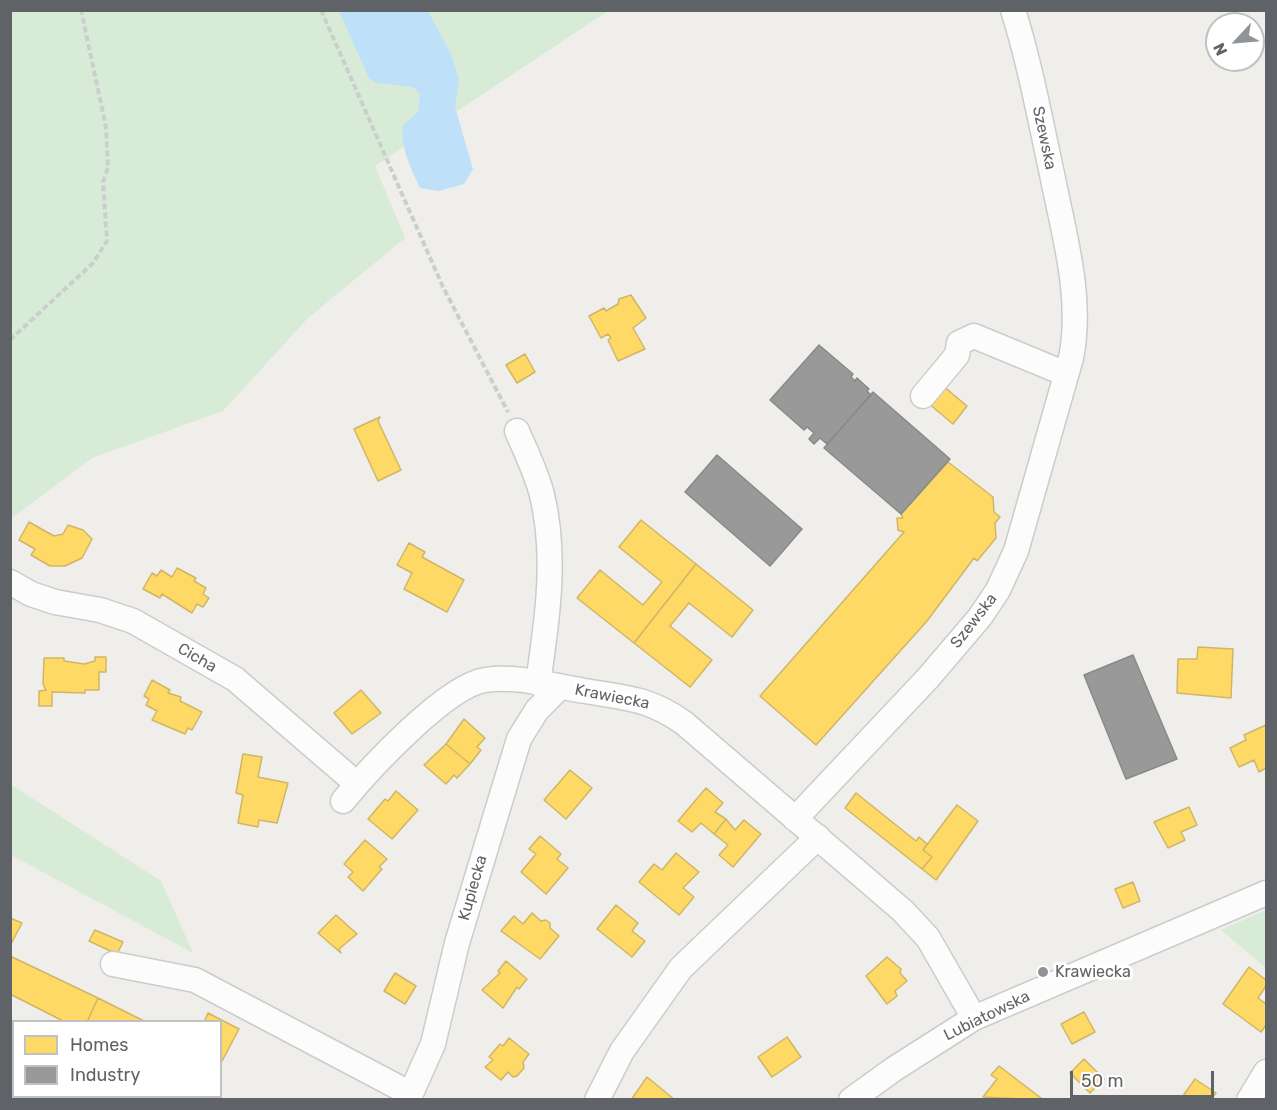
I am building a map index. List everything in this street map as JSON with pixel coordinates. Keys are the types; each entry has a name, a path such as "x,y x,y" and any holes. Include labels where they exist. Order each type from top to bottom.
{"street":[{"name":"Szewska","path":"795,819 928,678 980,617 998,590 1016,551 1066,374 1077,330 1075,289 1029,65 1013,10"},
{"path":"923,396 957,355 959,343 974,336 1066,374"},
{"path":"518,431 542,494 549,530 549,685"},
{"name":"Cicha","path":"10,582 31,594 55,602 100,610 133,621 235,679 350,792"},
{"name":"Krawiecka","path":"350,792 407,735 442,705 474,683 503,679 651,703 667,711 903,911 928,938 974,1018"},
{"name":"Kupiecka","path":"410,1097 433,1044 439,1009 460,933 519,739 549,685"},
{"path":"597,1100 622,1051 681,968 818,837"},
{"name":"Lubiatowska","path":"851,1100 894,1068 974,1018 1266,893"},
{"path":"113,964 195,980 410,1097"},
{"path":"10,1068 10,1080"},
{"path":"1249,1100 1266,1072"}],"path":[{"path":"10,340 93,263 107,241 103,182 108,168 106,127 81,10"},
{"path":"321,10 443,287 518,431"}],"green space":[{"path":"11,11 608,11 375,166 405,238 308,318 223,411 92,458 11,519"},
{"path":"10,784 161,881 193,953 11,855"},
{"path":"1266,910 1266,968 1221,930"}],"water":[{"path":"339,11 428,11 451,54 459,80 455,107 473,169 464,184 439,191 420,188 407,158 403,142 403,125 418,112 420,94 413,87 376,83 369,78"}],"building: Homes":[{"path":"631,295 646,318 633,328 645,349 618,361 608,340 611,338 608,334 601,338 589,316 604,308 606,311 618,304 619,299"},
{"path":"525,354 535,372 517,383 506,365"},
{"path":"942,385 967,406 953,424 928,403"},
{"path":"380,417 378,421 401,470 378,481 354,429"},
{"path":"948,462 993,497 994,512 1000,517 995,523 996,538 977,561 974,558 927,621 816,745 760,696 904,532 898,530 897,518 903,518 901,514"},
{"path":"641,520 696,564 634,643 577,598 600,570 643,605 662,582 619,547"},
{"path":"29,522 54,536 63,534 68,525 83,530 92,539 82,558 65,566 50,566 31,555 35,549 19,540"},
{"path":"409,543 425,552 422,557 464,580 447,612 404,589 412,573 397,565"},
{"path":"696,564 753,610 732,637 689,603 670,626 712,660 690,687 634,643"},
{"path":"177,568 196,578 194,581 206,588 203,594 209,598 203,607 197,604 192,613 162,594 160,598 143,589 152,573 157,576 161,570 172,577"},
{"path":"1198,647 1233,649 1231,698 1177,693 1178,659 1197,659"},
{"path":"95,657 106,657 106,672 99,672 99,690 85,690 85,693 52,692 52,706 39,706 39,691 46,690 43,684 44,658 64,658 64,661 84,664 95,661"},
{"path":"152,680 170,690 168,693 181,697 180,701 202,712 192,730 188,728 185,734 152,720 157,711 146,705 149,699 144,696"},
{"path":"361,690 381,713 352,734 334,713"},
{"path":"464,719 485,738 477,747 481,750 470,764 446,744"},
{"path":"1266,725 1266,768 1259,772 1254,760 1239,767 1230,748 1246,740 1244,735"},
{"path":"446,744 470,764 457,778 454,775 446,784 424,765"},
{"path":"243,754 262,757 258,777 288,783 277,823 259,820 258,827 238,823 243,795 236,793"},
{"path":"570,770 592,788 566,819 544,800"},
{"path":"706,788 723,803 715,812 726,819 714,834 701,823 692,832 678,821"},
{"path":"396,791 418,810 392,839 368,819 385,799 388,801"},
{"path":"856,793 916,841 919,837 927,844 923,850 932,857 922,869 845,808"},
{"path":"957,805 978,821 936,880 922,869 932,857 923,850"},
{"path":"1189,807 1197,825 1181,832 1185,840 1168,848 1154,822"},
{"path":"726,819 735,830 744,820 761,834 733,867 719,855 728,845 714,834"},
{"path":"540,836 561,854 557,859 568,868 546,894 521,872 536,854 529,849"},
{"path":"365,840 387,859 379,867 382,869 363,891 348,877 353,872 344,864"},
{"path":"676,853 699,872 683,888 694,897 679,915 639,882 654,864 662,870"},
{"path":"1133,882 1140,901 1123,908 1115,889"},
{"path":"616,905 638,923 632,931 645,941 632,957 597,929"},
{"path":"532,913 541,921 546,920 550,923 550,928 559,936 540,959 501,931 514,916 523,924"},
{"path":"336,915 357,934 339,949 341,953 318,933"},
{"path":"10,918 22,923 10,946"},
{"path":"95,930 123,942 117,954 89,941"},
{"path":"10,956 98,998 88,1020 61,1020 10,994"},
{"path":"887,957 901,969 900,973 907,981 895,991 897,996 887,1004 866,976"},
{"path":"506,961 527,979 519,989 517,987 503,1008 482,990 500,973 498,971"},
{"path":"1249,967 1266,980 1266,986 1258,998 1266,1004 1266,1025 1261,1032 1223,1004"},
{"path":"395,973 416,986 405,1004 384,991"},
{"path":"98,998 142,1020 88,1020"},
{"path":"1084,1012 1095,1032 1072,1044 1061,1024"},
{"path":"208,1013 222,1020 205,1020"},
{"path":"222,1020 239,1029 222,1061"},
{"path":"787,1037 801,1057 772,1077 758,1057"},
{"path":"509,1038 529,1054 523,1062 524,1068 517,1076 513,1077 508,1072 501,1080 485,1067 493,1060 489,1057 500,1044 503,1046"},
{"path":"1084,1059 1104,1079 1090,1093 1070,1073"},
{"path":"999,1066 1041,1100 983,1097 997,1079 991,1075"},
{"path":"647,1077 675,1100 631,1100"},
{"path":"1195,1079 1216,1093 1211,1100 1180,1100"},
{"path":"18,1098 60,1098 60,1100 18,1100"}],"building: Industry":[{"path":"819,345 853,374 851,377 855,381 857,378 869,389 867,391 871,395 827,444 820,438 814,444 809,439 814,433 807,427 804,430 770,400"},
{"path":"873,392 950,459 901,514 824,448"},
{"path":"717,455 802,529 770,566 685,492"},
{"path":"1133,655 1177,759 1126,779 1084,675"}],"place":[{"name":"Krawiecka","path":"1043,972"}]}
